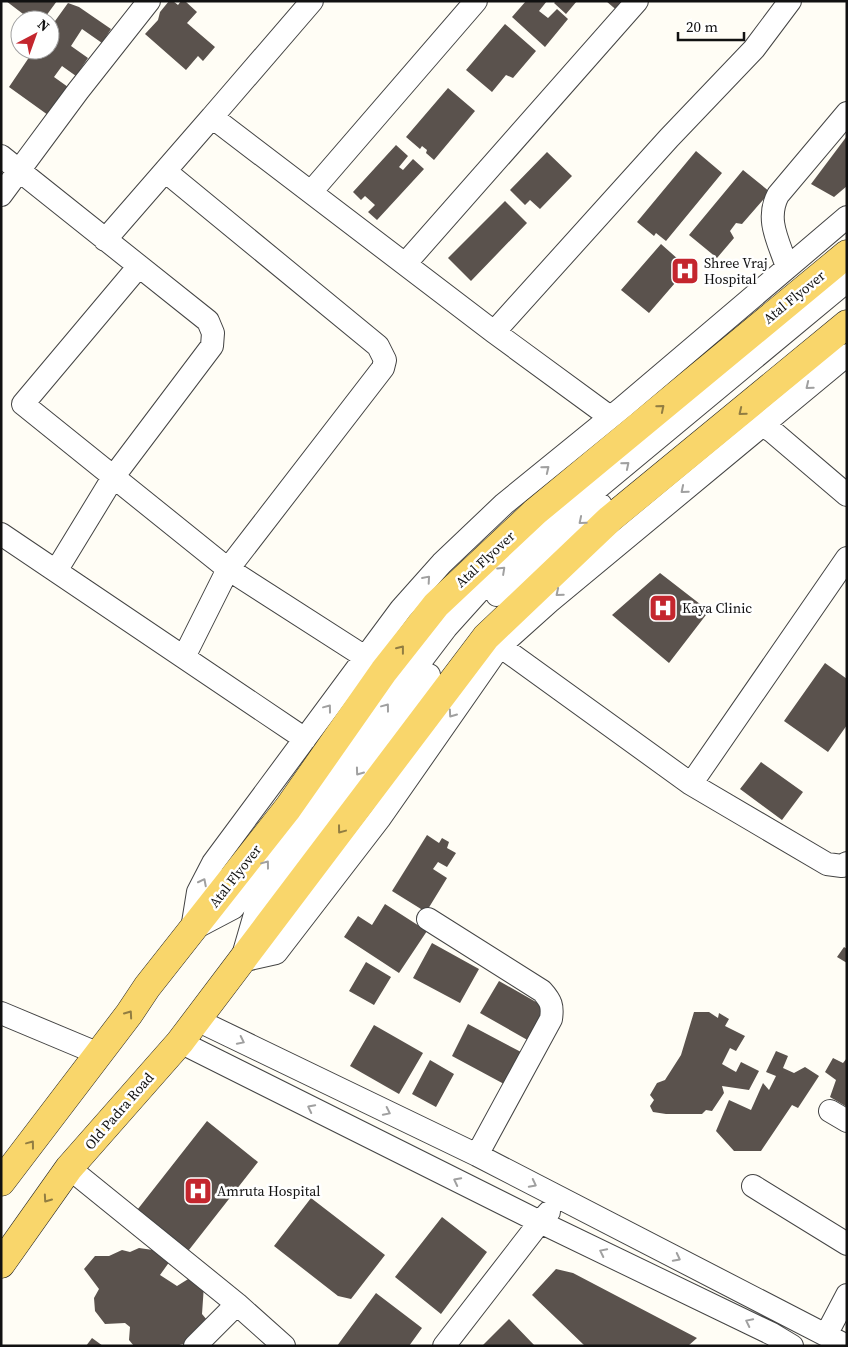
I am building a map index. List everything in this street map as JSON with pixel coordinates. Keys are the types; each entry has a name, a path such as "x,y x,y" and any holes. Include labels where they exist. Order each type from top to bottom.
{"main road":[{"name":"Atal Flyover","path":"192,929 288,808 384,672 436,605 535,512 847,254"},
{"path":"241,961 486,637 610,519 847,324"},
{"path":"1,1182 192,929"},
{"name":"Old Padra Road","path":"1,1264 69,1168 180,1042 241,961"}],"street":[{"path":"1,195 78,91 149,1"},
{"path":"105,240 312,1"},
{"path":"311,192 476,1"},
{"path":"405,264 637,1"},
{"path":"494,332 669,138 754,49 790,1"},
{"path":"788,267 773,226 771,216 772,205 778,194 847,113"},
{"path":"212,117 494,332 610,417"},
{"path":"1,156 208,321 213,332 212,346 114,476 56,571"},
{"path":"165,172 378,346 386,360 383,368 228,569 184,657"},
{"path":"192,929 198,892 213,863 401,609 442,563 504,504 847,217"},
{"path":"139,266 23,404 228,569 365,657"},
{"path":"192,929 233,908 446,628 482,588 529,544 847,281"},
{"path":"241,961 256,914 432,670 490,600 847,298"},
{"path":"241,961 276,953 380,818 500,646 549,602 847,355"},
{"path":"762,425 773,432 847,496"},
{"path":"1,534 305,739"},
{"path":"691,784 847,558"},
{"path":"500,646 691,784 828,864 842,866 847,863"},
{"path":"428,919 542,991 553,1007 551,1019 477,1155"},
{"path":"1,1013 99,1054"},
{"path":"197,1020 477,1155 847,1346"},
{"path":"180,1042 540,1222 767,1340 792,1346"},
{"path":"69,1168 237,1304 284,1346"},
{"path":"753,1186 847,1244"},
{"path":"444,1346 540,1222 562,1199"},
{"path":"826,1334 847,1295"},
{"path":"195,1346 237,1304"}],"building":[{"path":"6,1 57,1 50,10 18,10"},
{"path":"169,1 173,1 178,5 181,1 185,1 197,12 187,23 215,47 203,61 198,56 186,70 145,34 158,20 160,12"},
{"path":"526,1 547,1 539,11 548,18 557,9 568,19 545,47 512,17"},
{"path":"556,1 577,1 566,14 554,3"},
{"path":"606,1 631,1 620,13"},
{"path":"68,3 79,7 111,29 102,43 82,29 71,46 88,58 76,76 62,66 54,77 68,87 48,115 9,87 27,60 60,60 60,14"},
{"path":"505,24 536,51 513,78 506,75 492,92 466,70"},
{"path":"448,88 475,111 434,160 426,153 427,150 422,146 420,149 406,137"},
{"path":"847,136 847,186 834,197 811,184"},
{"path":"396,145 408,156 399,167 403,170 413,159 424,169 377,220 368,212 375,205 365,196 361,200 353,192"},
{"path":"696,151 722,173 666,241 656,233 654,236 637,222"},
{"path":"547,152 572,176 540,209 530,200 525,205 510,190"},
{"path":"743,170 770,192 742,224 736,223 730,231 734,238 717,258 689,235"},
{"path":"505,201 527,223 471,281 448,258"},
{"path":"661,244 688,268 649,313 621,290"},
{"path":"660,573 709,611 669,663 612,615"},
{"path":"825,663 847,679 847,725 828,752 784,721"},
{"path":"761,762 803,792 782,820 740,789"},
{"path":"427,835 439,843 442,838 449,842 447,848 456,853 447,867 438,862 433,869 447,878 428,909 421,909 392,891"},
{"path":"385,904 427,931 399,973 344,937 358,916 372,925"},
{"path":"432,943 479,969 460,1003 413,978"},
{"path":"844,947 847,949 847,963 837,957"},
{"path":"366,962 391,977 374,1005 349,991"},
{"path":"499,981 550,1010 531,1042 480,1013"},
{"path":"694,1012 709,1012 718,1018 719,1013 729,1019 725,1026 745,1036 736,1051 730,1048 722,1064 736,1072 741,1062 759,1071 749,1090 722,1086 724,1093 712,1111 706,1110 702,1114 653,1112 650,1106 654,1100 650,1095 657,1083 665,1080 681,1055"},
{"path":"468,1024 521,1052 504,1084 452,1056"},
{"path":"374,1025 423,1053 399,1094 350,1066"},
{"path":"776,1051 788,1056 783,1068 794,1073 805,1067 819,1076 798,1108 792,1105 761,1151 734,1151 716,1131 729,1100 751,1110 763,1083 769,1090 776,1076 766,1072"},
{"path":"833,1058 843,1063 847,1058 847,1107 830,1097 836,1080 825,1072"},
{"path":"430,1060 454,1074 436,1107 412,1094"},
{"path":"207,1121 258,1162 185,1255 134,1214"},
{"path":"311,1198 385,1255 351,1299 338,1296 274,1246"},
{"path":"442,1217 487,1252 441,1314 395,1277"},
{"path":"139,1248 153,1250 170,1261 160,1275 177,1286 193,1276 204,1285 202,1314 207,1320 188,1343 175,1346 134,1346 129,1340 130,1327 125,1323 105,1324 95,1311 94,1298 99,1289 84,1269 95,1256 109,1256 122,1250 130,1252"},
{"path":"556,1269 573,1273 697,1338 688,1346 585,1346 532,1295"},
{"path":"376,1293 422,1328 409,1346 337,1346"},
{"path":"509,1319 535,1346 483,1345"},
{"path":"92,1338 103,1346 86,1346"}],"place":[{"name":"Shree Vraj Hospital","path":"685,271"},
{"name":"Kaya Clinic","path":"663,608"},
{"name":"Amruta Hospital","path":"198,1191"}]}
